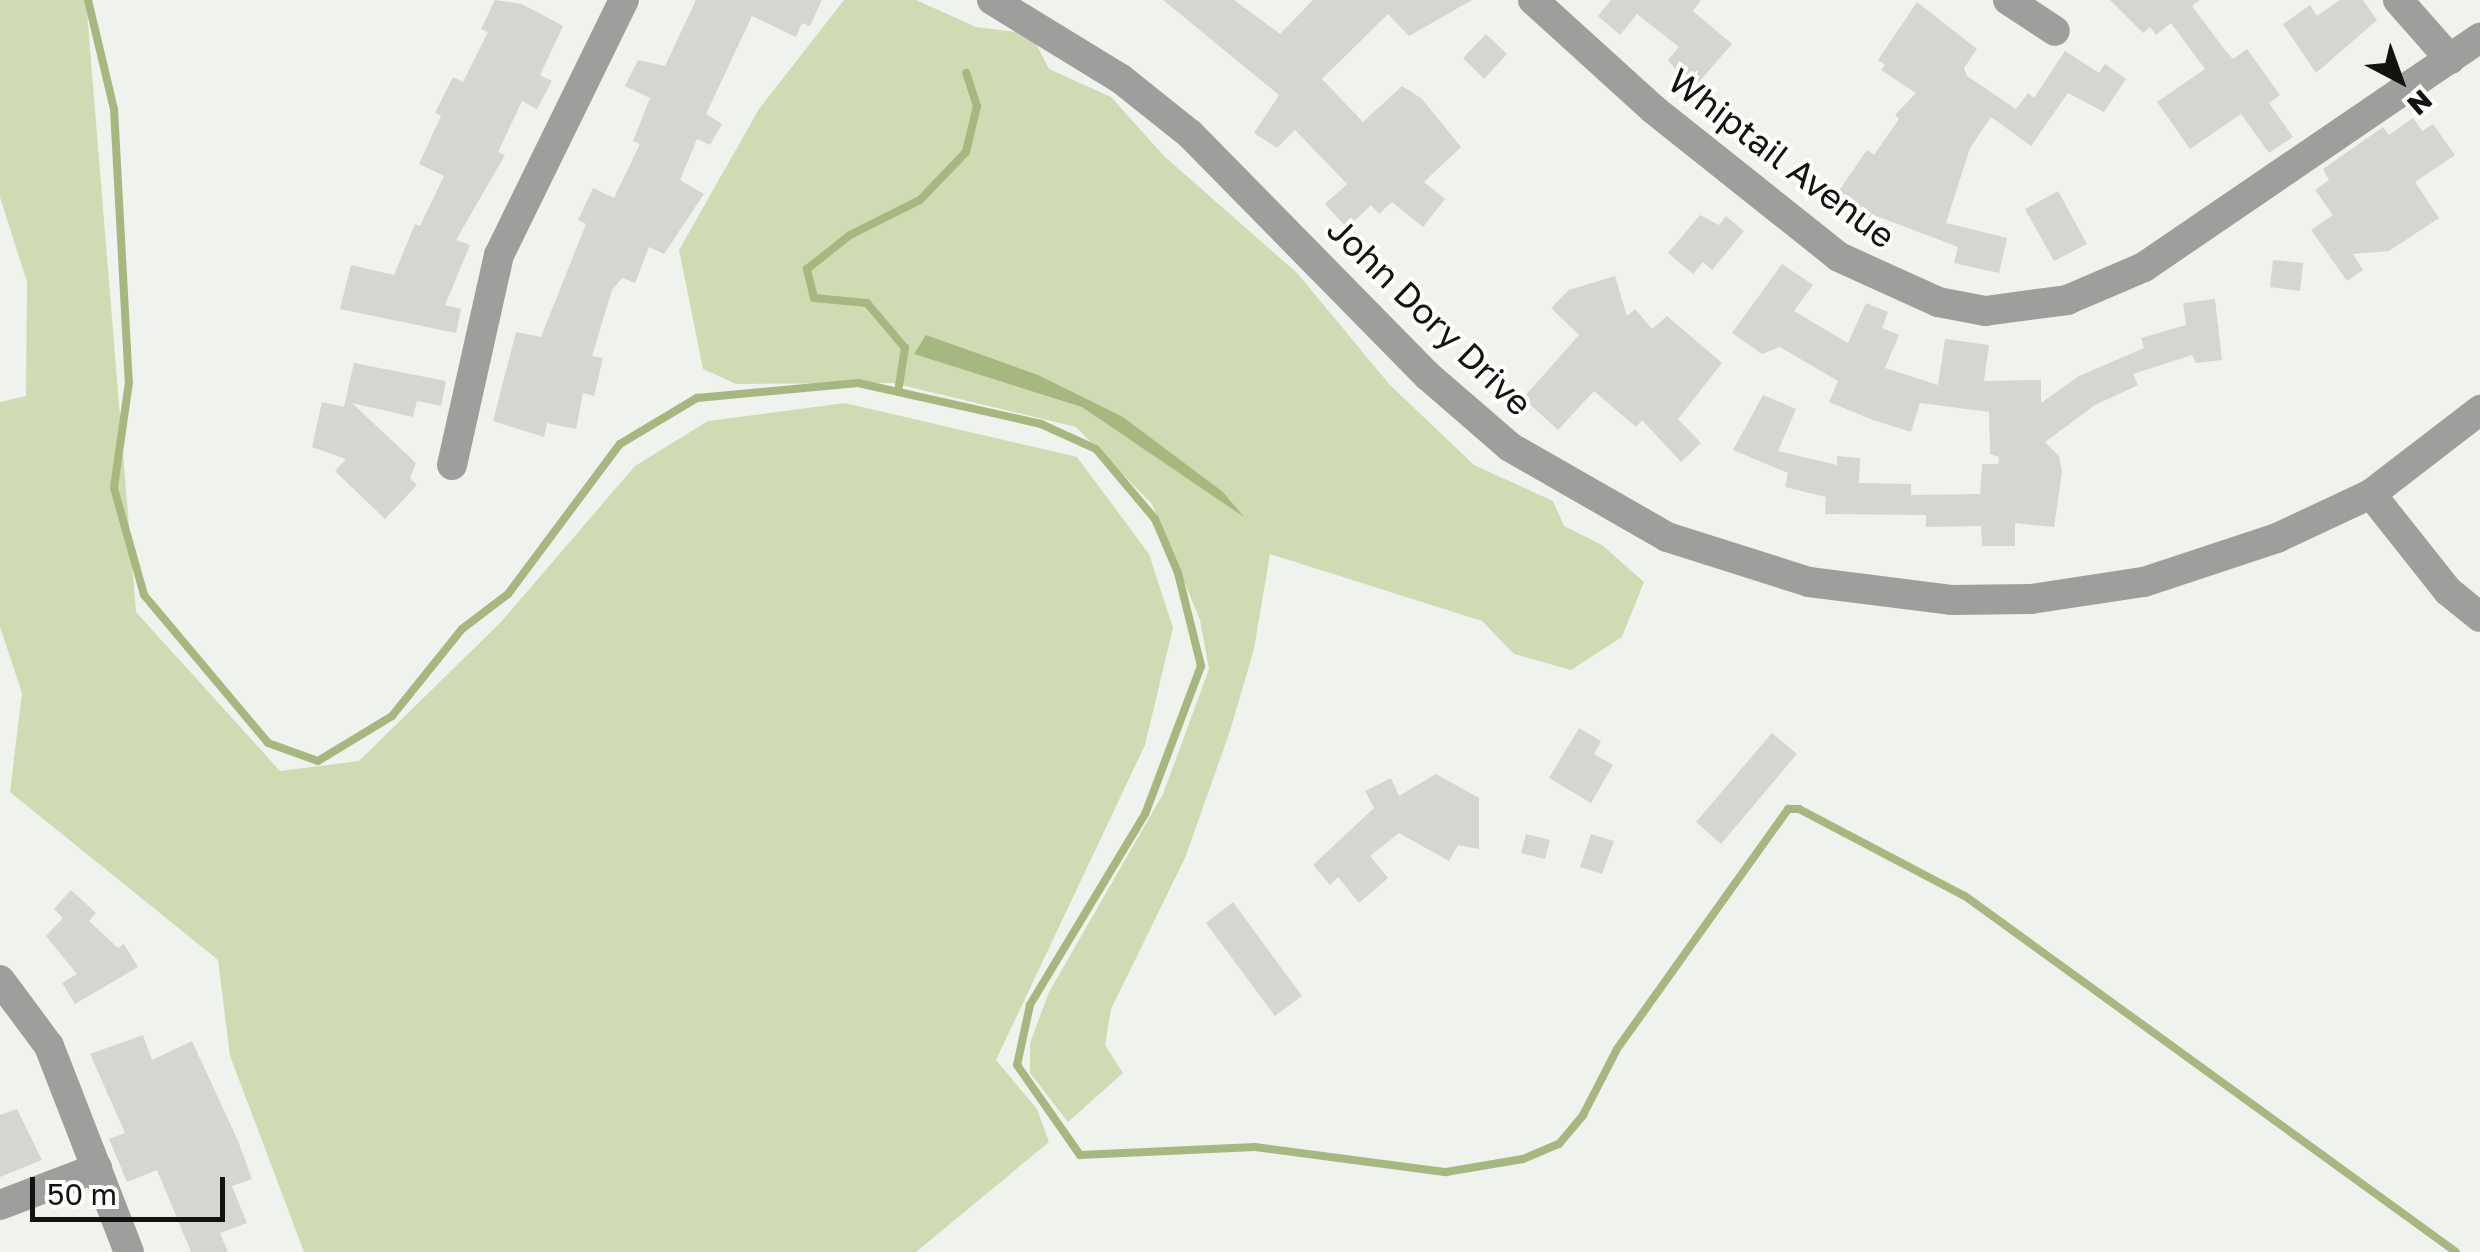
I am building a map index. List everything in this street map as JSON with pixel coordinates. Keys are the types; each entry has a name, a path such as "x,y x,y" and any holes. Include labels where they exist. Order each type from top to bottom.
{"street":[{"path":"452,465 499,255 624,0"},
{"name":"John Dory Drive","path":"992,0 1046,12 1218,159 1471,416 1557,479 1683,542 1809,582 1877,594 2030,599 2144,582 2206,565 2371,494 2480,410"},
{"name":"Whiptail Avenue","path":"1533,0 1638,96 1839,257 1909,291 1985,310 2067,300 2144,267 2480,38"},
{"path":"2008,0 2055,31"},
{"path":"2398,0 2450,59"},
{"path":"2371,494 2428,568 2480,617"},
{"path":"0,980 49,1046 129,1252"},
{"path":"0,1206 97,1168"}],"shaded area":[{"path":"0,0 86,0 136,612 280,771 359,761 501,622 635,466 708,421 845,403 1077,457 1149,554 1173,628 1145,745 996,1060 1037,1109 1049,1142 916,1252 304,1252 230,1056 218,960 10,792 22,693 0,627 0,402 26,396 27,282 0,197"},
{"path":"844,0 916,0 976,27 1031,34 1049,69 1111,97 1164,156 1297,273 1390,385 1474,465 1553,501 1564,526 1602,545 1644,582 1622,637 1571,670 1514,654 1482,621 1270,554 1254,649 1230,731 1185,858 1111,1009 1105,1045 1123,1073 1068,1122 1030,1073 1030,1043 1049,992 1163,794 1209,669 1200,620 1152,504 1076,427 893,383 736,384 703,369 679,250 759,109"},
{"path":"926,335 1038,375 1123,417 1223,492 1244,517 1082,407 914,354"}],"building":[{"path":"495,0 522,4 563,26 540,75 552,81 537,109 522,101 498,152 505,155 456,240 470,245 445,305 461,309 456,333 340,309 351,265 394,275 415,224 420,226 444,176 419,164 441,116 435,113 453,77 463,82 488,32 481,29"},
{"path":"696,0 822,0 810,26 802,23 796,37 752,16 706,114 722,124 710,145 697,139 680,180 704,194 664,254 649,247 635,283 622,278 612,290 592,356 603,358 594,396 583,393 576,429 547,423 544,437 493,421 516,332 541,337 586,224 578,220 593,188 614,198 640,144 633,141 650,98 625,86 638,60 665,66"},
{"path":"1163,0 1234,0 1280,34 1313,0 1472,0 1409,36 1388,14 1322,79 1363,122 1402,86 1421,98 1461,147 1424,182 1445,199 1423,227 1392,202 1379,214 1371,205 1347,228 1325,204 1347,184 1295,130 1277,148 1254,133 1279,95"},
{"path":"1611,0 1701,0 1693,11 1732,44 1692,90 1668,60 1679,47 1637,14 1620,35 1598,16"},
{"path":"2110,0 2200,0 2192,6 2225,50 2233,59 2247,49 2280,95 2269,103 2293,137 2269,153 2241,114 2190,149 2157,102 2205,69 2171,23 2156,35 2150,27 2143,33"},
{"path":"2340,0 2363,0 2377,20 2316,73 2283,24 2310,5 2317,16"},
{"path":"1917,2 1977,49 1964,68 1967,76 2016,109 2028,93 2034,98 2065,51 2099,73 2105,64 2126,79 2104,112 2068,93 2031,146 1991,117 1970,148 1946,223 2007,238 1999,273 1954,263 1958,247 1877,216 1874,221 1836,195 1867,150 1874,155 1899,119 1895,115 1916,93 1881,70 1885,65 1878,60"},
{"path":"1486,34 1507,54 1484,79 1463,58"},
{"path":"2413,118 2422,131 2433,124 2455,155 2415,182 2439,218 2389,251 2353,254 2363,270 2347,281 2311,230 2333,215 2315,190 2329,180 2323,169 2383,127 2389,135"},
{"path":"2058,191 2087,244 2054,261 2025,209"},
{"path":"1700,215 1719,225 1726,216 1744,231 1712,270 1703,262 1693,274 1668,253"},
{"path":"2273,260 2303,263 2300,291 2270,287"},
{"path":"1782,264 1813,285 1794,311 1848,343 1866,303 1888,312 1882,328 1899,335 1885,368 1938,385 1945,339 1989,345 1984,381 2041,380 2041,403 2079,376 2144,348 2141,338 2186,325 2183,303 2215,299 2222,360 2196,363 2192,355 2133,374 2138,385 2095,405 2045,442 2059,456 2062,472 2054,527 2015,523 2015,546 1982,546 1981,526 1926,527 1926,515 1825,514 1826,497 1785,487 1788,473 1733,450 1763,395 1796,409 1778,451 1837,465 1837,456 1860,458 1859,483 1911,484 1911,495 1980,494 1982,464 1998,464 1999,457 1990,454 1989,412 1920,403 1911,432 1829,402 1838,381 1780,347 1762,354 1732,333"},
{"path":"1615,276 1627,316 1635,309 1652,329 1667,316 1722,363 1678,419 1701,443 1681,462 1642,420 1636,427 1594,391 1558,430 1523,398 1579,335 1551,308 1569,290"},
{"path":"354,363 446,381 441,406 417,401 413,417 352,403 416,463 410,478 417,485 385,519 335,471 346,459 312,447 322,402 344,407"},
{"path":"1579,728 1601,741 1594,754 1613,765 1591,803 1549,778"},
{"path":"1772,733 1797,754 1721,844 1696,822"},
{"path":"1436,774 1479,798 1479,849 1458,845 1449,861 1399,833 1370,856 1388,878 1359,903 1338,877 1330,885 1313,865 1374,808 1365,791 1391,778 1399,796"},
{"path":"1526,834 1550,840 1545,859 1521,853"},
{"path":"1591,834 1614,841 1602,874 1580,867"},
{"path":"71,890 96,913 89,921 118,948 124,944 138,967 75,1004 62,983 77,974 46,936 63,918 54,909"},
{"path":"1233,902 1302,996 1275,1016 1206,923"},
{"path":"143,1035 152,1060 192,1041 238,1141 252,1179 232,1186 247,1223 220,1233 228,1252 191,1252 157,1170 127,1182 109,1139 125,1133 90,1054"},
{"path":"17,1109 42,1160 0,1177 0,1115"}],"waterway":[{"path":"88,0 114,109 129,382 114,488 144,595 268,743 318,761 392,716 462,629 508,594 620,444 697,398 858,383 1041,424 1096,449 1155,519 1178,573 1201,666 1145,814 1030,1005 1017,1065 1080,1155 1255,1147 1446,1172 1523,1159 1559,1144 1583,1115 1617,1049 1788,809 1799,809 1965,896 2456,1252"},
{"path":"898,392 905,348 867,303 814,298 807,269 850,235 920,200 966,152 977,106 966,73"}]}
